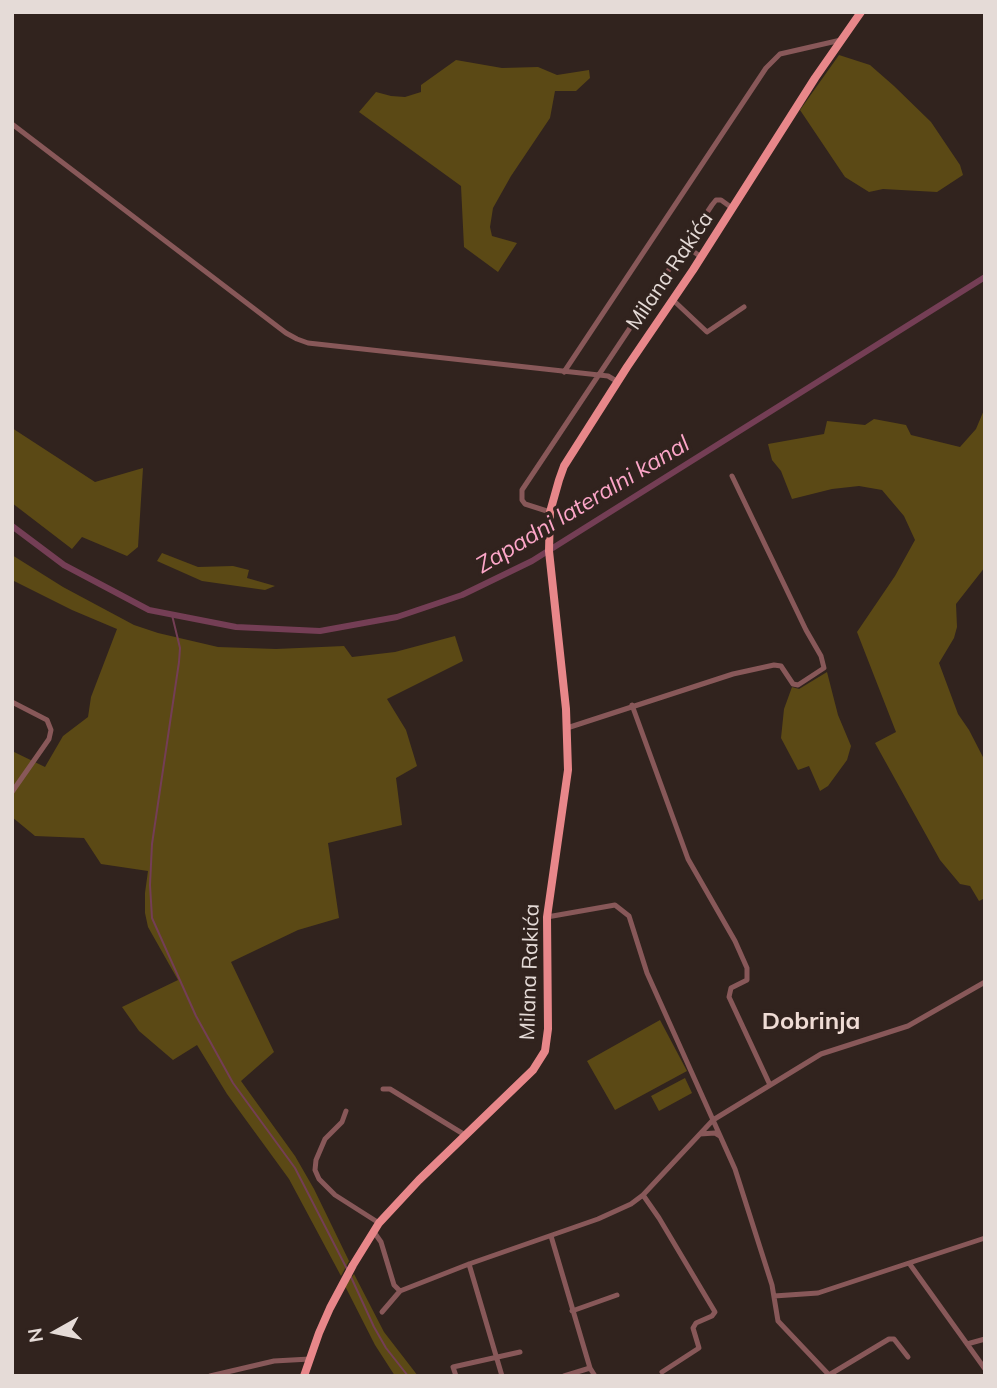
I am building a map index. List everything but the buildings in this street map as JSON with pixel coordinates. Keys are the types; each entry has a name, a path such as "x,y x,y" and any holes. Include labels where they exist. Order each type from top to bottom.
{"main road":[{"name":"Milana Rakića","path":"304,1376 323,1324 343,1282 379,1223 533,1070 545,1051 548,1029 547,917 567,780 567,728 550,567 549,531 550,512 564,466 733,209 815,78 861,12"}],"street":[{"path":"564,372 766,68 780,54 843,40"},
{"path":"12,124 297,339 308,343 608,376 618,382"},
{"path":"550,512 525,504 522,491 716,200 721,200 733,209"},
{"path":"686,246 701,257"},
{"path":"673,300 707,332 744,307"},
{"path":"567,728 733,674 774,665 781,666 793,684 798,685 824,668 821,656 732,476"},
{"path":"12,702 47,720 51,730 48,739 12,792"},
{"path":"632,705 688,859 735,941 747,968 747,980 731,988 729,997 770,1086"},
{"path":"547,917 615,905 629,916 647,973 735,1169 774,1296 778,1321 830,1375 889,1339 894,1339 908,1357"},
{"path":"382,1312 400,1291 608,1214 643,1195 713,1120 821,1054 908,1026 985,982"},
{"path":"383,1089 390,1089 410,1100 465,1135"},
{"path":"346,1111 342,1122 325,1139 316,1160 315,1170 319,1179 335,1195 379,1223"},
{"path":"697,1135 715,1133 720,1136"},
{"path":"643,1195 715,1312 694,1325 699,1348 662,1371"},
{"path":"374,1231 381,1242 394,1285 400,1291"},
{"path":"551,1236 572,1311 595,1376"},
{"path":"774,1296 818,1293 985,1238"},
{"path":"909,1263 985,1369"},
{"path":"469,1264 502,1376"},
{"path":"572,1311 617,1295"},
{"path":"967,1344 985,1339"},
{"path":"456,1376 453,1367 520,1352"},
{"path":"210,1376 274,1361 310,1359"},
{"path":"564,1376 590,1368"}],"shaded area":[{"path":"839,55 870,65 894,86 931,122 960,165 963,175 937,192 883,189 869,192 845,177 800,110"},
{"path":"456,60 502,68 538,67 557,75 589,70 590,78 576,91 555,91 550,118 493,208 490,227 492,236 517,243 498,272 464,247 461,186 359,112 376,92 405,97 421,92 421,85"},
{"path":"984,410 985,567 956,604 957,627 954,638 939,663 958,714 985,761 985,898 979,901 970,886 960,884 940,860 875,743 896,732 857,632 895,576 915,540 904,516 882,490 859,486 832,489 792,499 781,471 772,460 768,444 824,434 827,421 865,425 874,419 906,425 911,435 960,447 976,429"},
{"path":"12,428 95,482 143,468 138,547 127,556 82,537 72,549 12,503"},
{"path":"162,553 198,567 233,566 249,570 247,578 275,586 265,590 202,581 157,561"},
{"path":"12,555 63,587 134,625 218,647 276,649 344,646 352,657 395,652 455,636 463,661 387,699 406,730 417,766 396,778 402,825 328,843 339,918 298,930 231,962 274,1052 241,1081 295,1156 314,1189 349,1261 341,1276 289,1179 227,1094 197,1045 173,1060 139,1031 122,1007 178,980 148,927 145,893 148,871 101,864 84,838 35,836 12,817 12,751 45,767 63,736 88,717 91,697 117,629 12,580"},
{"path":"827,672 838,715 851,746 847,760 828,786 820,791 809,766 798,770 781,738 784,709 792,687 799,689"},
{"path":"660,1020 687,1071 615,1110 587,1061"},
{"path":"685,1078 692,1093 659,1111 651,1096"},
{"path":"354,1274 384,1332 418,1376 395,1376 375,1345 345,1286"}],"waterway":[{"name":"Zapadni lateralni kanal","path":"12,526 64,565 149,610 236,627 320,631 397,617 462,595 532,561 985,277"},
{"path":"172,615 180,648 152,844 152,918 196,1016 233,1083 295,1168 347,1269"},
{"path":"351,1277 386,1348 408,1376"}],"district":[{"name":"Dobrinja","path":"811,1022"}]}
